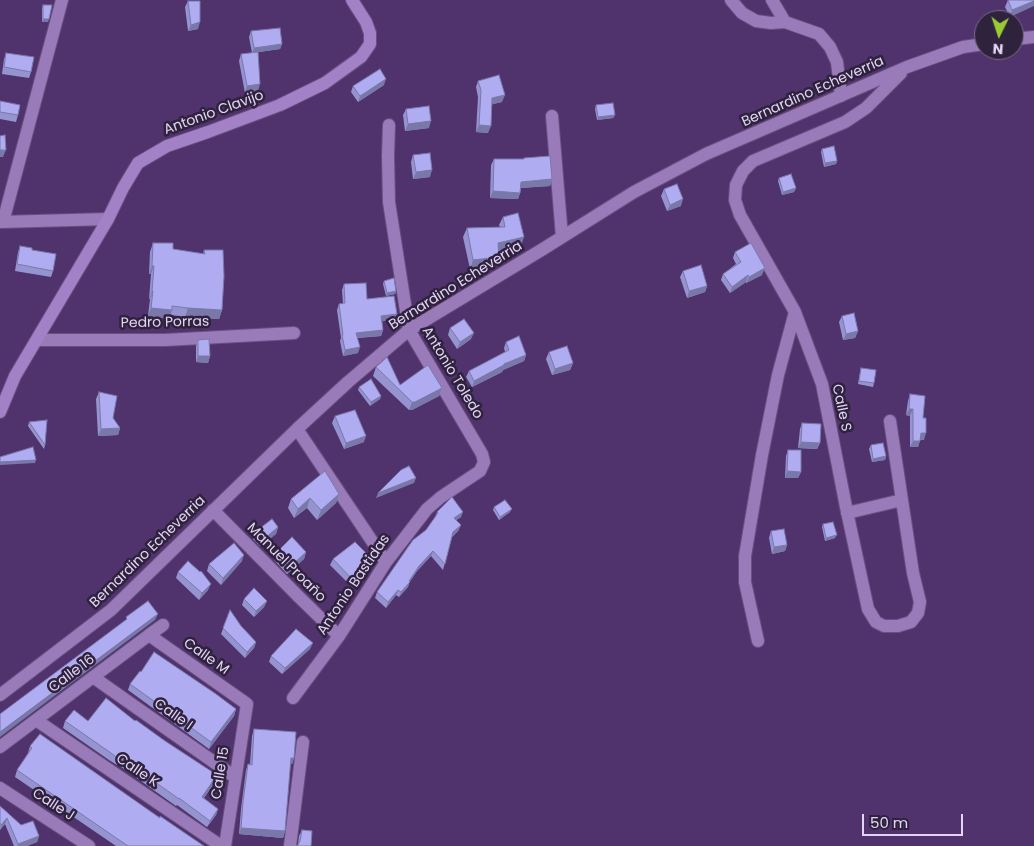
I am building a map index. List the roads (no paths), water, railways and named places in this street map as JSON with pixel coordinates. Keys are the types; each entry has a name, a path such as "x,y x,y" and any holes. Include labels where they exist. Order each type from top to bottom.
{"main road":[{"name":"Antonio Clavijo","path":"0,411 15,376 108,219 138,163 167,146 280,106 324,83 360,57 370,44 370,33 366,22 352,0"}],"street":[{"path":"62,0 2,222 108,219"},
{"path":"731,0 742,13 756,21 785,22 819,34 830,47 837,62 841,96"},
{"path":"772,0 785,22"},
{"name":"Bernardino Echeverria","path":"0,696 112,610 297,429 409,330 634,192 706,154 907,67 963,47 974,45"},
{"name":"Calle S","path":"890,421 913,573 920,602 918,613 911,622 898,626 884,626 876,622 868,609 822,384 795,312 740,215 735,200 736,185 743,171 753,161 845,122 866,108 907,67"},
{"path":"552,116 562,237"},
{"name":"Antonio Toledo","path":"389,125 389,202 409,330 482,454"},
{"path":"758,641 744,582 745,556 778,375 795,312"},
{"name":"Pedro Porras","path":"37,340 165,340 294,333"},
{"path":"297,429 386,562"},
{"name":"Antonio Bastidas","path":"293,698 339,636 386,562 427,509 480,471 484,462 482,454"},
{"path":"847,513 902,500"},
{"name":"Manuel Proaño","path":"213,510 339,636"},
{"name":"Calle 16","path":"0,747 163,625"},
{"name":"Calle M","path":"149,634 247,704"},
{"name":"Calle I","path":"93,677 235,777"},
{"name":"Calle 15","path":"225,846 247,704"},
{"name":"Calle K","path":"36,720 221,846"},
{"path":"290,846 303,742"},
{"name":"Calle J","path":"0,788 89,846"}]}
